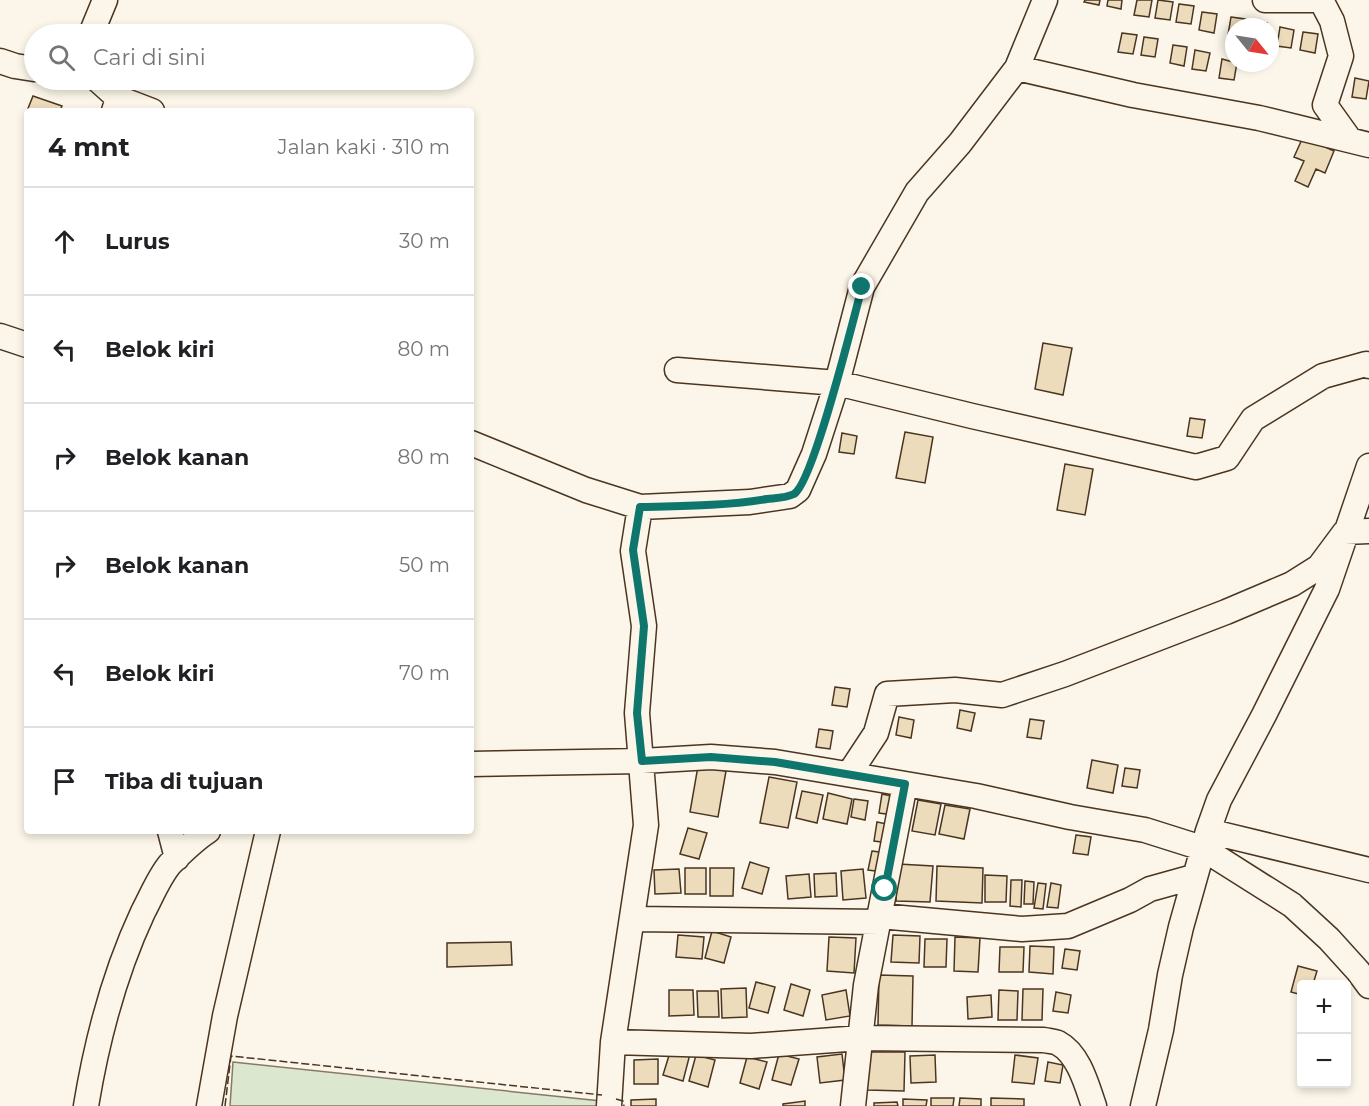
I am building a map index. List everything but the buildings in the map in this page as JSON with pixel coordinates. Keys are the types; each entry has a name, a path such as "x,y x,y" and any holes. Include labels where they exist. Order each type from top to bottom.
{"street":[{"path":"95,24 105,0"},
{"path":"474,444 586,490 640,507 750,502 795,493 805,476 837,383 862,287 917,192 960,143 1017,68 1045,0"},
{"path":"1265,0 1321,0 1332,21 1341,56 1325,105 1360,142"},
{"path":"0,61 24,67"},
{"path":"1017,68 1134,95 1259,118 1360,142"},
{"path":"105,90 116,105 134,108"},
{"path":"0,336 24,344"},
{"path":"677,370 837,383 1196,467 1227,458 1253,419 1323,376 1366,364 1369,366"},
{"path":"1143,1106 1161,1030 1170,975 1205,839 1219,801 1327,589 1369,466"},
{"path":"609,1106 613,1042 646,825 637,713 644,626 633,550 640,507"},
{"path":"1345,532 1369,531"},
{"path":"849,774 876,733 887,694 955,690 1002,695 1065,674 1292,584 1319,567 1345,532"},
{"path":"474,764 642,761 711,757 775,762 976,796 1070,817 1205,839 1369,870"},
{"path":"853,1106 866,985 905,784"},
{"path":"171,834 177,858"},
{"path":"86,1106 95,1055 126,950 150,899 169,866 204,834"},
{"path":"209,1106 225,1016 267,834"},
{"path":"1205,839 1292,905 1329,939 1369,987"},
{"path":"633,919 879,919 1022,929 1068,926 1150,890 1194,877"},
{"path":"613,1042 752,1046 861,1038 945,1040 980,1038 1057,1042 1073,1058 1094,1106"}],"green space":[{"path":"233,1062 601,1101 601,1106 230,1106"}],"fence":[{"path":"225,1106 231,1056 602,1095"},
{"path":"616,1099 623,1101 624,1106"}],"route":[{"path":"862,287 837,383 814,454 795,493 790,496 750,502 640,507 633,550 644,626 637,713 642,761 711,757 775,762 905,784 885,889"}]}
